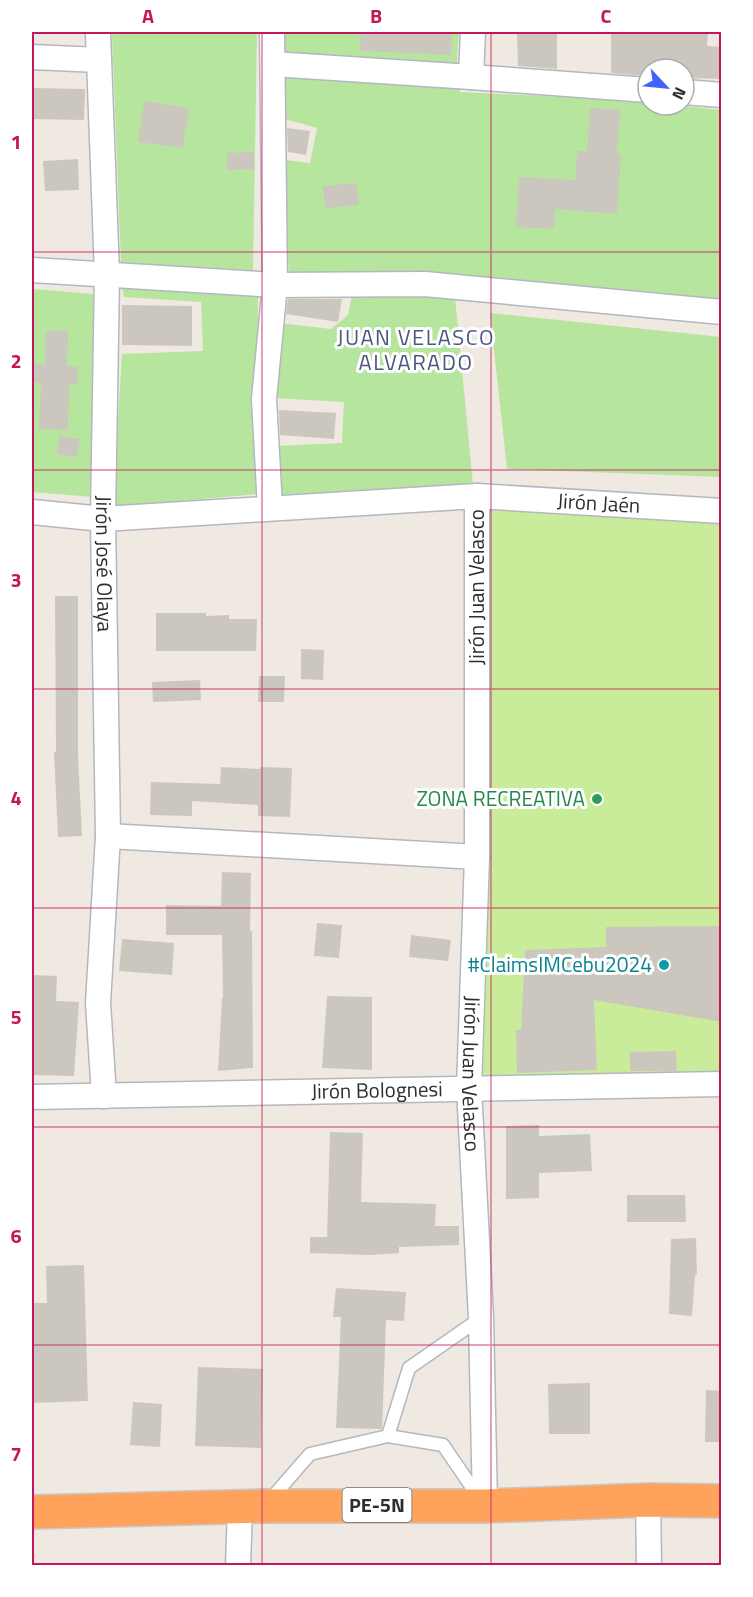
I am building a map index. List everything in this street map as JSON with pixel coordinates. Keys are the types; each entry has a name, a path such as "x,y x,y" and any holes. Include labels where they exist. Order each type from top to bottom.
{"highway":[{"name":"PE-5N","path":"32,1512 252,1507 485,1506 648,1500 722,1501"}],"street":[{"name":"Jirón José Olaya","path":"98,32 107,274 103,519 108,836 98,1003 104,1096"},
{"path":"270,508 264,399 275,285 272,32"},
{"path":"471,77 472,32"},
{"path":"32,57 99,60"},
{"path":"273,64 636,89"},
{"path":"696,94 722,95"},
{"path":"32,270 275,285 425,284 722,312"},
{"name":"Jirón Jaén","path":"103,519 477,496 722,511"},
{"name":"Jirón Juan Velasco","path":"477,496 477,857 469,1088 481,1318 485,1506"},
{"path":"32,512 103,519"},
{"path":"108,836 477,857"},
{"name":"Jirón Bolognesi","path":"32,1097 722,1084"},
{"path":"648,1500 649,1566"},
{"path":"238,1566 252,1507"}],"lane":[{"path":"388,1436 409,1368 481,1318"},
{"path":"252,1507 310,1454 388,1436 443,1445 485,1506"}],"green space":[{"path":"112,32 257,32 253,270 121,263"},
{"path":"285,32 459,32 457,56 460,92 636,101 636,117 696,117 696,107 721,110 721,300 289,276 285,160 310,163 317,128 285,119"},
{"path":"122,286 258,295 259,494 113,507 122,354 203,351 201,302 124,297"},
{"path":"32,289 93,294 93,497 32,492"},
{"path":"352,295 455,297 473,485 275,500 276,446 342,443 344,402 274,398 279,323 331,329 348,315"},
{"path":"490,313 721,337 721,477 507,469"},
{"name":"ZONA RECREATIVA","path":"477,496 721,511 721,1087 469,1088"}],"building":[{"path":"361,32 452,32 451,55 360,51"},
{"path":"611,32 708,32 707,46 722,47 722,79 696,78 696,57 636,57 636,75 611,73"},
{"path":"517,34 557,34 557,69 518,66"},
{"path":"32,88 85,89 84,120 32,119"},
{"path":"144,101 189,108 183,148 138,142"},
{"path":"590,108 620,110 617,154 621,154 617,214 555,209 554,229 516,227 519,177 575,180 577,151 587,151"},
{"path":"287,128 310,131 306,155 288,152"},
{"path":"254,152 254,169 227,170 227,153"},
{"path":"78,159 79,190 45,191 43,161"},
{"path":"357,183 359,205 325,208 323,186"},
{"path":"288,299 342,299 338,322 286,314"},
{"path":"122,305 192,306 192,346 122,345"},
{"path":"46,331 68,331 67,366 78,367 78,385 69,384 68,430 39,429 41,383 32,382 32,364 45,365"},
{"path":"279,410 336,413 334,439 280,435"},
{"path":"59,436 80,439 77,457 57,454"},
{"path":"55,596 78,596 78,756 82,836 58,837 54,752 56,752"},
{"path":"156,613 206,613 206,616 229,615 229,619 257,619 256,651 156,651"},
{"path":"301,649 324,650 323,680 301,679"},
{"path":"259,676 285,676 284,702 258,702"},
{"path":"200,680 201,700 153,702 152,682"},
{"path":"221,767 292,768 290,817 258,816 258,805 192,801 192,816 150,815 151,782 220,784"},
{"path":"222,872 251,873 253,1068 218,1071 223,998 222,935 166,935 166,905 221,906"},
{"path":"317,923 342,925 339,958 314,956"},
{"path":"722,926 722,1022 594,1000 597,1070 517,1073 516,1030 521,1030 525,950 606,947 606,927"},
{"path":"411,935 451,940 448,961 409,957"},
{"path":"122,939 174,943 172,975 119,971"},
{"path":"32,975 57,976 56,1001 79,1002 74,1076 32,1075"},
{"path":"327,996 372,997 372,1070 322,1068"},
{"path":"676,1051 677,1071 630,1071 630,1052"},
{"path":"539,1125 539,1136 590,1134 592,1171 539,1173 539,1198 506,1199 506,1126"},
{"path":"330,1132 363,1133 361,1202 436,1204 435,1226 459,1226 459,1245 399,1247 399,1253 370,1255 310,1253 310,1237 327,1237"},
{"path":"627,1195 685,1195 686,1222 627,1222"},
{"path":"696,1238 697,1275 695,1275 692,1316 669,1314 671,1239"},
{"path":"84,1265 88,1401 32,1403 32,1303 47,1303 46,1266"},
{"path":"336,1288 406,1292 404,1321 386,1320 382,1429 336,1428 341,1317 333,1317"},
{"path":"198,1367 263,1369 261,1448 195,1446"},
{"path":"590,1383 590,1434 549,1434 548,1384"},
{"path":"706,1390 722,1391 722,1442 705,1442"},
{"path":"133,1402 162,1404 160,1447 130,1445"}],"place":[{"name":"ZONA RECREATIVA","path":"597,799"},
{"name":"#ClaimsIMCebu2024","path":"664,965"}],"district":[{"name":"JUAN VELASCO ALVARADO","path":"416,350"}]}
